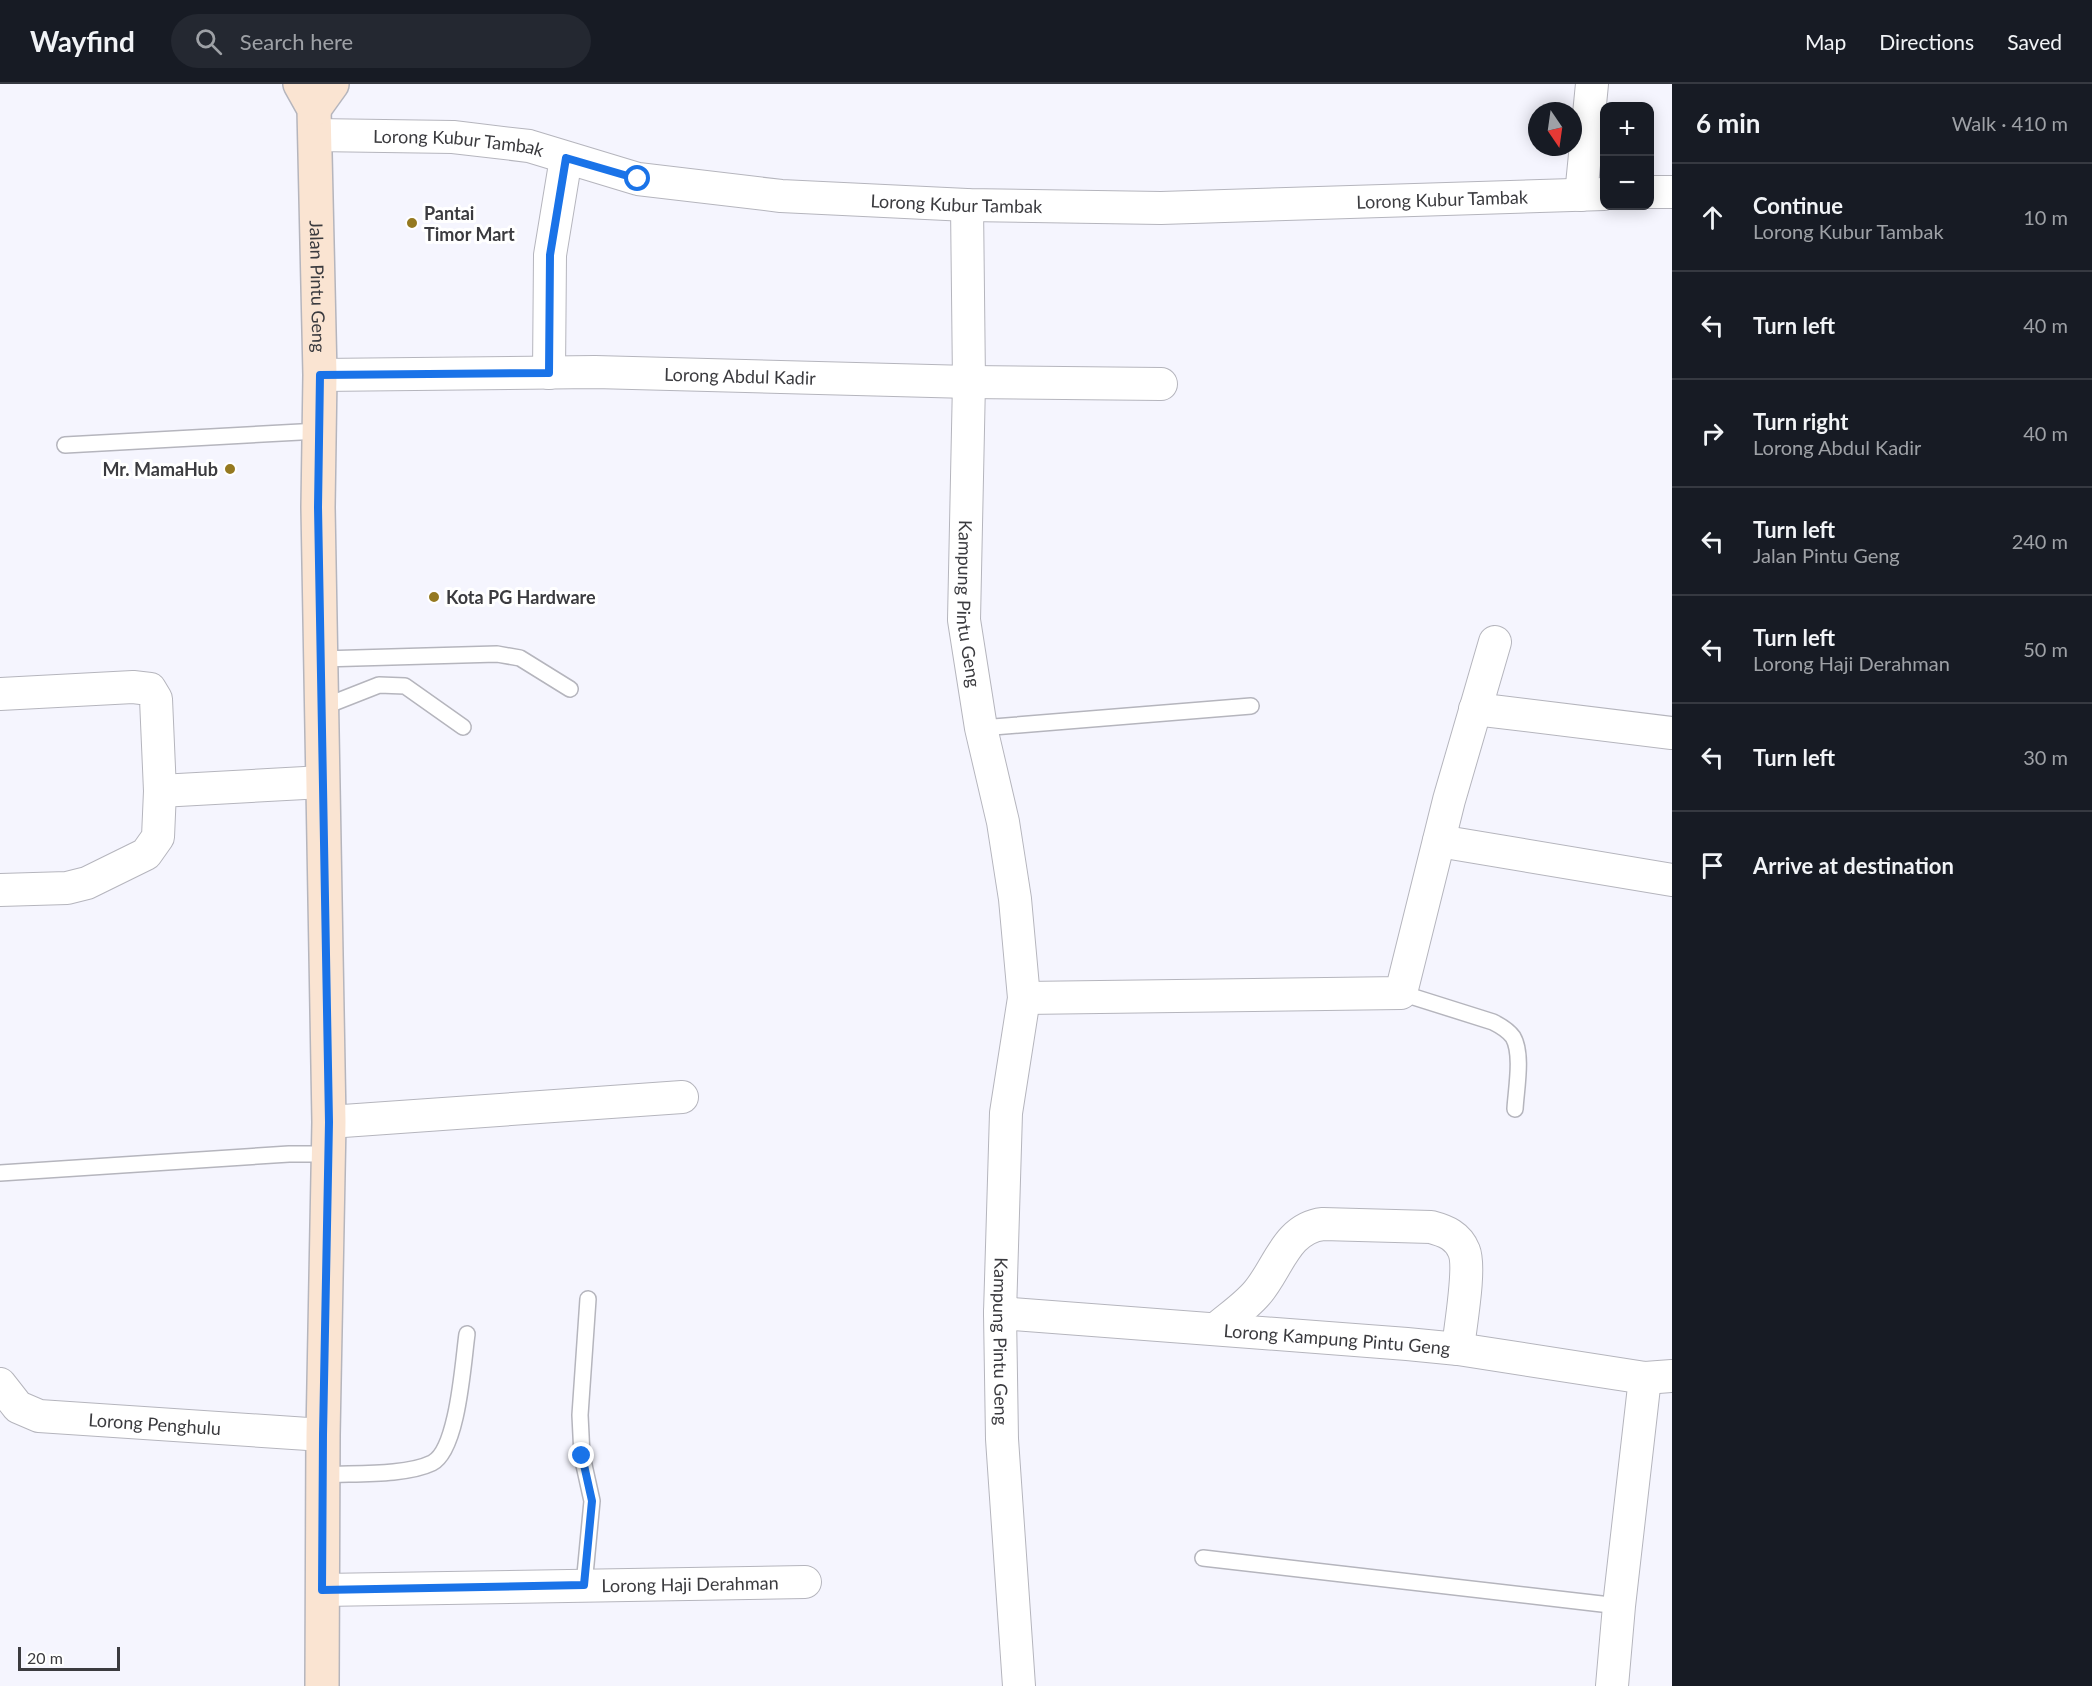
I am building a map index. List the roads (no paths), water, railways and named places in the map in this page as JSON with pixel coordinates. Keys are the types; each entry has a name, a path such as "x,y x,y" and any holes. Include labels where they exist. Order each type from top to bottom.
{"main road":[{"name":"Jalan Pintu Geng","path":"315,103 320,375 318,507 329,1122 323,1435 322,1686"}],"street":[{"path":"1592,84 1593,194"},
{"name":"Lorong Kubur Tambak","path":"315,103 453,137 529,146 638,179 781,196 967,205 1161,208 1593,194"},
{"path":"549,373 550,255 566,158"},
{"path":"1654,192 1672,192"},
{"name":"Kampung Pintu Geng","path":"967,205 969,382 964,620 981,728 1003,822 1015,899 1024,998 1006,1113 1000,1313 1002,1439 1018,1686"},
{"name":"Lorong Abdul Kadir","path":"320,375 595,372 969,382 1161,384"},
{"path":"1024,998 1401,993 1449,800 1495,642"},
{"path":"0,694 133,687 150,689 156,699 160,790 158,837 146,854 87,883 67,888 0,890"},
{"path":"1475,709 1672,733"},
{"path":"160,790 323,783"},
{"path":"1440,842 1672,880"},
{"path":"329,1122 682,1097"},
{"path":"1217,1328 1257,1293 1291,1240 1305,1228 1323,1224 1431,1227 1446,1230 1457,1239 1465,1252 1466,1266 1458,1348"},
{"name":"Lorong Kampung Pintu Geng","path":"1000,1313 1458,1348 1658,1377"},
{"path":"1612,1686 1619,1606 1658,1377"},
{"name":"Lorong Penghulu","path":"0,1384 18,1407 39,1416 323,1435"},
{"name":"Lorong Haji Derahman","path":"322,1590 805,1582"}],"lane":[{"path":"65,445 319,431"},
{"path":"321,659 497,654 519,658 570,689"},
{"path":"323,707 379,685 405,686 463,727"},
{"path":"981,728 1251,706"},
{"path":"1401,993 1494,1022 1512,1036 1517,1047 1518,1059 1515,1109"},
{"path":"0,1173 289,1154 329,1154"},
{"path":"584,1585 592,1501 582,1456 580,1415 588,1299"},
{"path":"323,1475 412,1470 434,1462 444,1450 456,1417 467,1334"},
{"path":"1203,1558 1619,1606"}],"place":[{"name":"Pantai Timor Mart","path":"412,223"},
{"name":"Mr. MamaHub","path":"230,469"},
{"name":"Kota PG Hardware","path":"434,597"}]}
